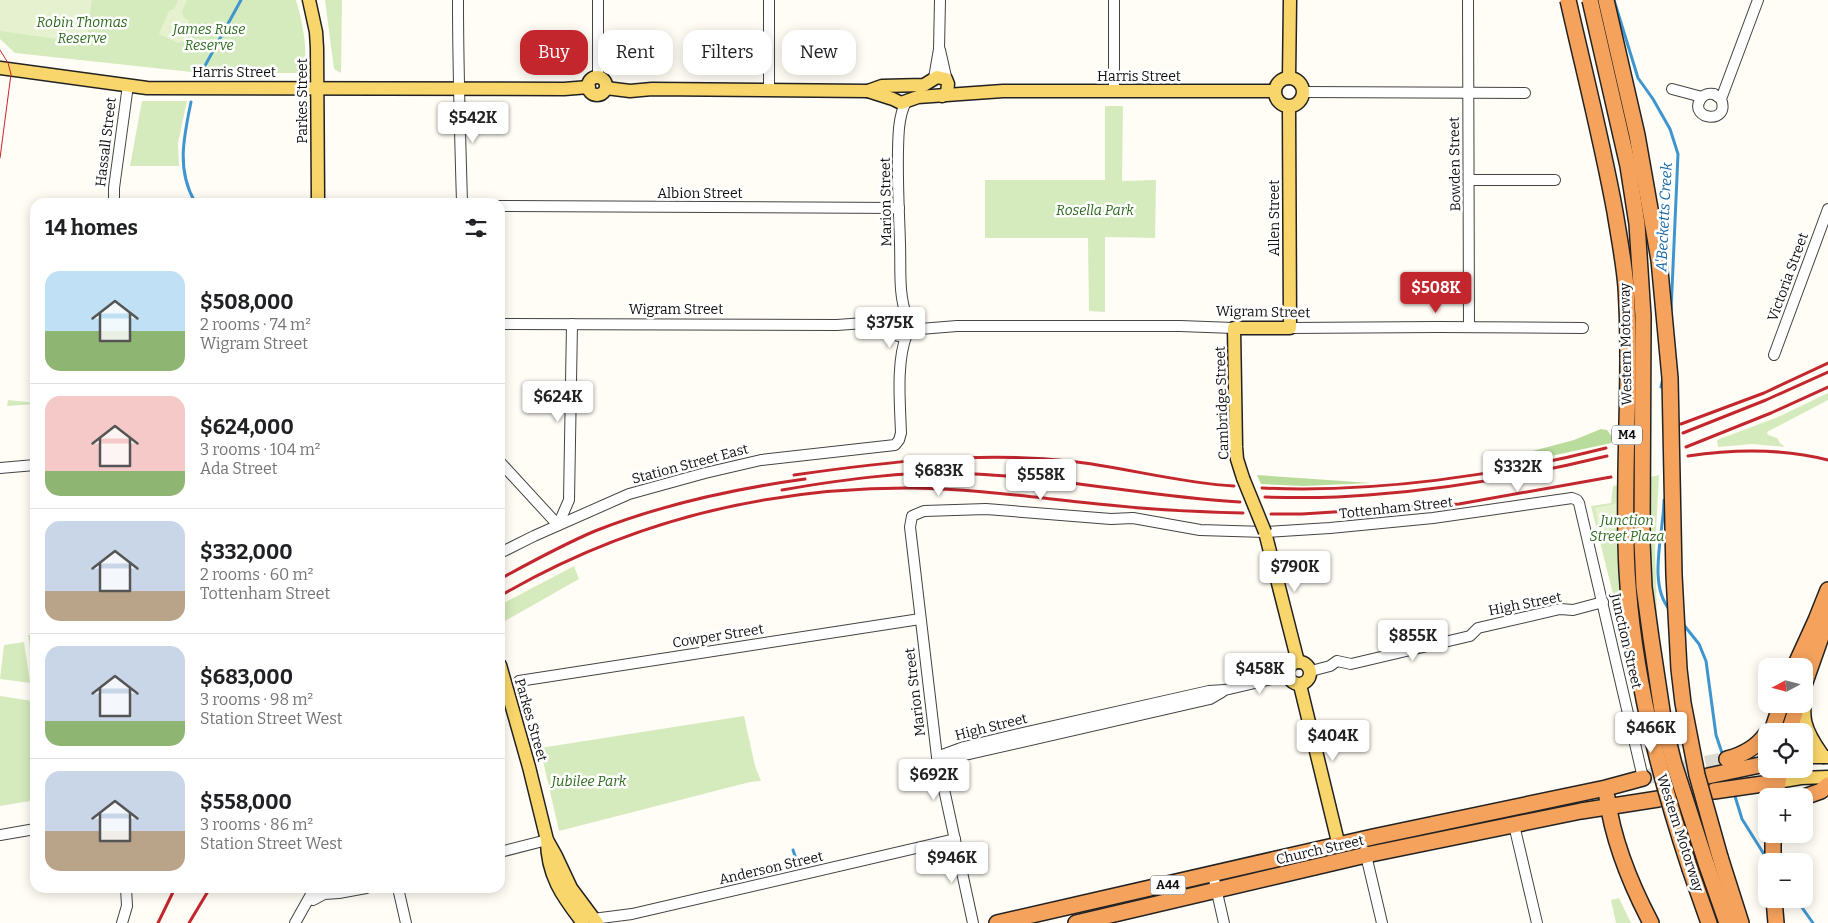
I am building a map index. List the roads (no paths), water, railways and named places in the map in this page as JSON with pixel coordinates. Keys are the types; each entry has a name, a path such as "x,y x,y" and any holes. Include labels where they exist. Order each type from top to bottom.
{"highway":[{"name":"Western Motorway","path":"1568,0 1606,165 1625,284 1628,339 1625,526 1627,573 1636,652 1648,722 1658,762 1690,869 1709,923"},
{"name":"Western Motorway","path":"1590,0 1628,166 1638,224 1644,316 1642,542 1644,587 1652,647 1663,715 1674,764 1727,923"},
{"path":"1606,0 1637,135 1659,260 1670,378 1674,576 1679,669 1683,703 1697,775 1741,923"},
{"path":"1799,658 1828,590"},
{"path":"1813,659 1828,617"},
{"path":"1727,759 1740,755 1758,741"},
{"path":"1708,776 1758,764"},
{"name":"Church Street","path":"997,923 1373,837 1606,788 1644,778"},
{"path":"1714,791 1772,783"},
{"path":"1813,794 1828,786"},
{"path":"1606,788 1616,842 1622,860 1651,923"},
{"name":"Church Street","path":"1076,923 1347,860 1367,861 1514,825 1608,806 1658,799"},
{"path":"1775,908 1776,923"}],"main road":[{"name":"Parkes Street","path":"309,0 316,32 318,198"},
{"path":"1290,0 1290,78"},
{"name":"Harris Street","path":"0,68 148,88 589,87"},
{"path":"598,77 603,79 606,88 598,95 591,92 589,87 591,80 598,77"},
{"name":"Harris Street","path":"934,78 943,78 948,82 1002,91"},
{"path":"868,91 882,86 924,85 934,78"},
{"path":"1294,78 1301,84 1304,92 1297,105 1289,106 1280,103 1275,91 1276,86 1282,80 1294,78"},
{"path":"942,96 947,92 948,82"},
{"path":"897,86 893,91 898,101"},
{"path":"606,88 630,91 868,91 898,101"},
{"name":"Harris Street","path":"898,101 915,97 1002,91 1275,91"},
{"name":"Allen Street","path":"1289,106 1290,328"},
{"name":"Wigram Street","path":"1234,328 1290,328"},
{"name":"Cambridge Street","path":"1234,328 1237,459 1265,532 1298,662"},
{"path":"1298,662 1307,665 1310,671 1308,681 1300,685 1292,682 1288,675 1291,665 1298,662"},
{"path":"1300,685 1339,846"},
{"name":"Parkes Street","path":"505,695 529,767 547,840 571,888 591,922"},
{"path":"1803,713 1809,734 1826,757"},
{"path":"1813,758 1826,757"},
{"path":"1772,783 1801,778 1828,777"}],"street":[{"path":"458,0 458,88 460,97 462,198"},
{"path":"598,0 598,77"},
{"path":"769,90 770,0"},
{"path":"934,78 939,49 940,0"},
{"path":"1114,0 1114,91"},
{"name":"Bowden Street","path":"1468,0 1469,327"},
{"path":"1721,100 1758,0"},
{"path":"939,49 948,82"},
{"name":"Hassall Street","path":"114,198 128,85"},
{"path":"1672,89 1702,97"},
{"path":"1304,92 1525,93"},
{"path":"1710,93 1721,100 1723,103 1721,111 1715,117 1711,118 1703,115 1699,108 1702,97 1710,93"},
{"name":"Marion Street","path":"898,101 903,108 899,127 901,276 903,302 908,318"},
{"path":"1469,180 1555,180"},
{"name":"Albion Street","path":"505,206 899,208"},
{"name":"Victoria Street","path":"1774,355 1828,209"},
{"name":"Marion Street","path":"893,317 901,276"},
{"path":"901,314 908,318 911,326 903,345 901,370 893,333 889,325 893,317 901,314"},
{"name":"Wigram Street","path":"852,325 893,317"},
{"name":"Wigram Street","path":"908,318 942,326"},
{"name":"Wigram Street","path":"505,324 852,325 893,333"},
{"path":"505,467 558,525 569,500 572,324"},
{"name":"Wigram Street","path":"907,333 942,326 1180,326 1234,328"},
{"name":"Wigram Street","path":"1290,328 1583,328"},
{"path":"893,333 901,336 907,333"},
{"name":"Station Street East","path":"505,551 629,494 705,472 762,460 888,447 898,443 901,433 901,370"},
{"path":"0,468 30,465"},
{"name":"Tottenham Street","path":"1265,532 1433,518 1568,497 1577,500 1580,510"},
{"name":"Marion Street","path":"973,923 937,757 910,531 912,516 924,511 976,509 1111,519 1133,518 1200,530 1265,532"},
{"name":"Junction Street","path":"1580,510 1604,602 1644,778"},
{"name":"High Street","path":"1310,671 1330,666 1338,660 1350,664 1470,636 1478,628 1560,609 1574,610 1604,602"},
{"name":"Cowper Street","path":"519,681 920,619"},
{"name":"High Street","path":"937,757 965,755 1210,699 1225,690 1288,675"},
{"path":"1514,825 1537,923"},
{"path":"0,835 30,830"},
{"path":"1373,837 1367,845 1367,861 1382,923"},
{"name":"Anderson Street","path":"591,922 955,839"},
{"path":"505,851 547,840"},
{"path":"1339,846 1347,860"},
{"path":"1213,875 1224,923"},
{"path":"122,923 127,906 126,893"},
{"path":"295,923 312,893"},
{"path":"301,923 317,893"},
{"path":"313,900 324,894 339,893"},
{"path":"399,893 406,923"},
{"path":"406,893 412,923"},
{"path":"620,923 632,914"}],"waterway":[{"path":"201,73 241,0"},
{"name":"A'Becketts Creek","path":"1614,0 1638,78 1653,99 1670,129 1678,154 1671,312"},
{"path":"191,102 183,153 185,178 193,198"},
{"name":"A'Becketts Creek","path":"1661,387 1663,378"},
{"name":"A'Becketts Creek","path":"1664,500 1658,572 1659,586 1663,599 1670,610"},
{"name":"A'Becketts Creek","path":"1683,624 1699,644 1706,661 1716,735 1723,756"},
{"name":"A'Becketts Creek","path":"1734,793 1742,819 1763,853"},
{"path":"793,850 797,862"},
{"name":"A'Becketts Creek","path":"1802,908 1813,923"}],"tunnel":[{"path":"1683,768 1727,759"},
{"path":"1643,778 1669,771 1708,776"}],"tram line":[{"path":"0,50 8,63 11,74 0,158"}],"railway":[{"path":"1681,424 1764,393 1828,363"},
{"path":"1683,433 1766,400 1828,372"},
{"path":"1686,447 1771,413 1828,387"},
{"path":"1262,488 1305,489 1392,485 1522,467 1606,448"},
{"path":"1688,456 1758,451 1793,453 1828,460"},
{"path":"1265,497 1342,497 1428,489 1518,475 1607,456"},
{"path":"794,475 931,459 1000,457 1069,461 1193,482 1234,486"},
{"path":"782,490 878,476 951,473 1041,479 1207,500 1240,502"},
{"path":"1271,514 1302,514 1459,504 1611,477"},
{"path":"505,576 583,536 621,521 698,499 805,479"},
{"path":"505,593 548,570 648,529 752,502 805,494 859,489 939,489 988,492 1143,508 1243,513"},
{"path":"158,923 173,893"},
{"path":"189,923 207,893"}],"park label":[{"name":"Robin Thomas Reserve","path":"82,30"},
{"name":"James Ruse Reserve","path":"209,38"},
{"name":"Rosella Park","path":"1095,210"},
{"name":"Junction Street Plaza","path":"1627,528"},
{"name":"Jubilee Park","path":"589,781"}]}
